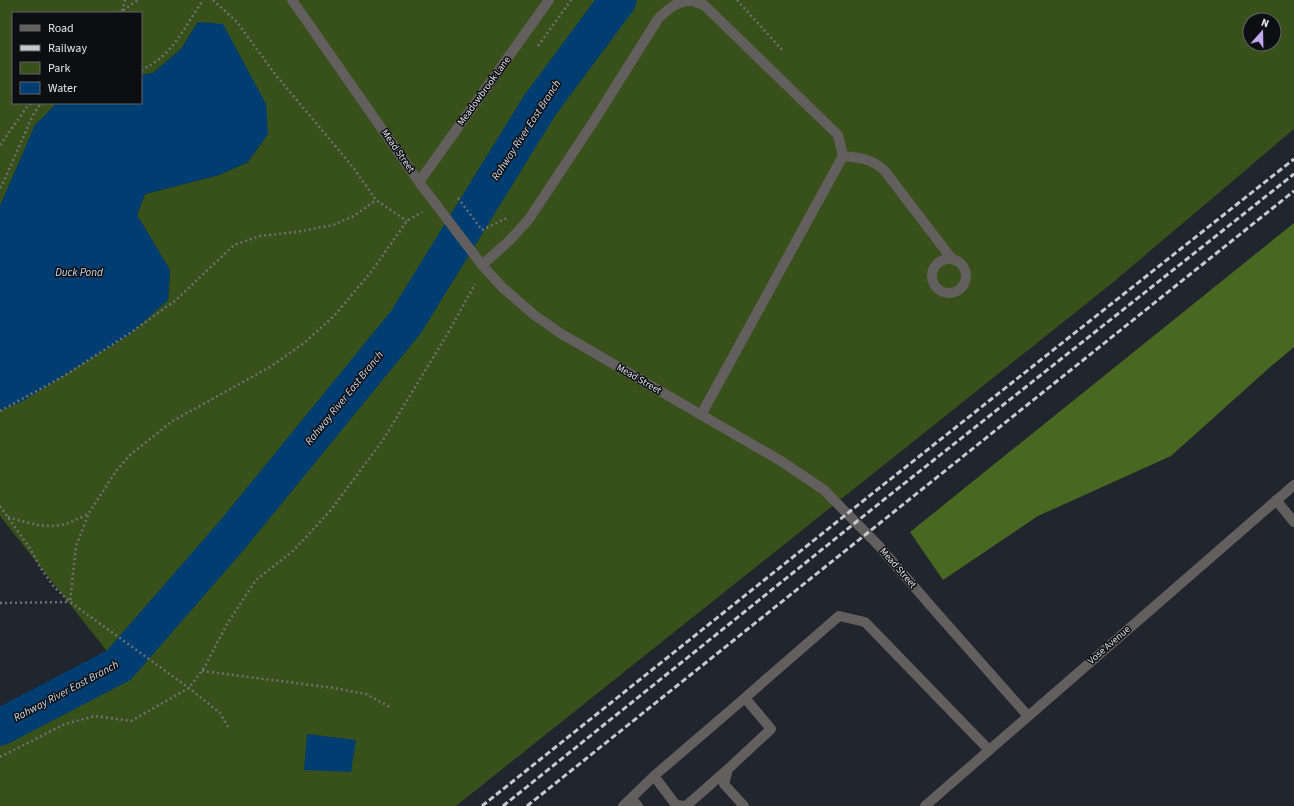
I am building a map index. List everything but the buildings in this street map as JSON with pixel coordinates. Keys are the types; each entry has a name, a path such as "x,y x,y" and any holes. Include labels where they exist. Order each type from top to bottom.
{"street":[{"name":"Mead Street","path":"292,0 419,182 482,265 502,287 533,314 560,333 781,461 824,490 879,546 1028,716"},
{"name":"Meadowbrook Lane","path":"419,182 549,0"},
{"path":"482,265 510,240 529,219 592,124 658,19 669,8 681,3 691,1 704,5 838,135 843,156 701,415"},
{"path":"843,156 865,159 875,163 884,170 952,259"},
{"name":"Vose Avenue","path":"925,806 1294,485"},
{"path":"1276,500 1294,522"},
{"path":"623,806 654,776 838,616 865,622 989,750"},
{"path":"654,776 676,804 686,806 772,729 745,698"},
{"path":"728,769 724,784 744,806"},
{"path":"631,798 638,806"}],"path":[{"path":"120,12 125,0"},
{"path":"120,12 138,0"},
{"path":"142,70 151,66 176,42 203,0"},
{"path":"213,0 237,22 275,74 352,166 376,200 407,221"},
{"path":"737,0 783,51"},
{"path":"0,145 31,104"},
{"path":"0,188 33,115 40,104"},
{"path":"458,198 482,230"},
{"path":"0,411 64,376 176,300 234,245 260,236 296,232 333,225 354,216 376,200"},
{"path":"70,602 76,546 89,513 116,471 130,455 172,422 270,367 304,343 334,314 366,278 407,221 422,212"},
{"path":"0,757 64,724 95,716 131,722 189,688 202,671 227,624 256,580 293,550 330,512 383,440 448,333 475,284"},
{"path":"0,506 31,550 40,567 54,587 70,602 220,712 228,727"},
{"path":"8,517 34,525 49,526 68,523 89,513"},
{"path":"0,603 70,602"},
{"path":"202,671 334,688 366,694 390,707"}],"green space":[{"path":"0,0 1294,0 1294,129 1111,284 456,806 0,806 0,729 110,655 0,516 0,410 21,402 130,334 168,300 170,270 137,215 145,194 219,175 248,162 268,133 198,22 181,49 153,73 142,75 142,12 12,12 12,104 56,104 35,126 0,206"},
{"path":"1294,223 1294,347 1171,456 1038,516 943,580 910,532"}],"water":[{"name":"Duck Pond","path":"198,22 223,24 266,104 268,134 248,162 219,175 145,194 137,215 170,270 168,300 130,334 21,402 0,410 0,206 35,125 56,104 142,104 142,75 153,73 181,49"},
{"path":"307,734 356,740 351,772 304,770"}],"waterway":[{"name":"Rahway River East Branch","path":"0,727 119,665 233,534 406,322 540,105 618,0"}],"railway":[{"path":"482,806 1294,159"},
{"path":"503,806 886,498 1294,174"},
{"path":"527,806 1294,191"}]}
